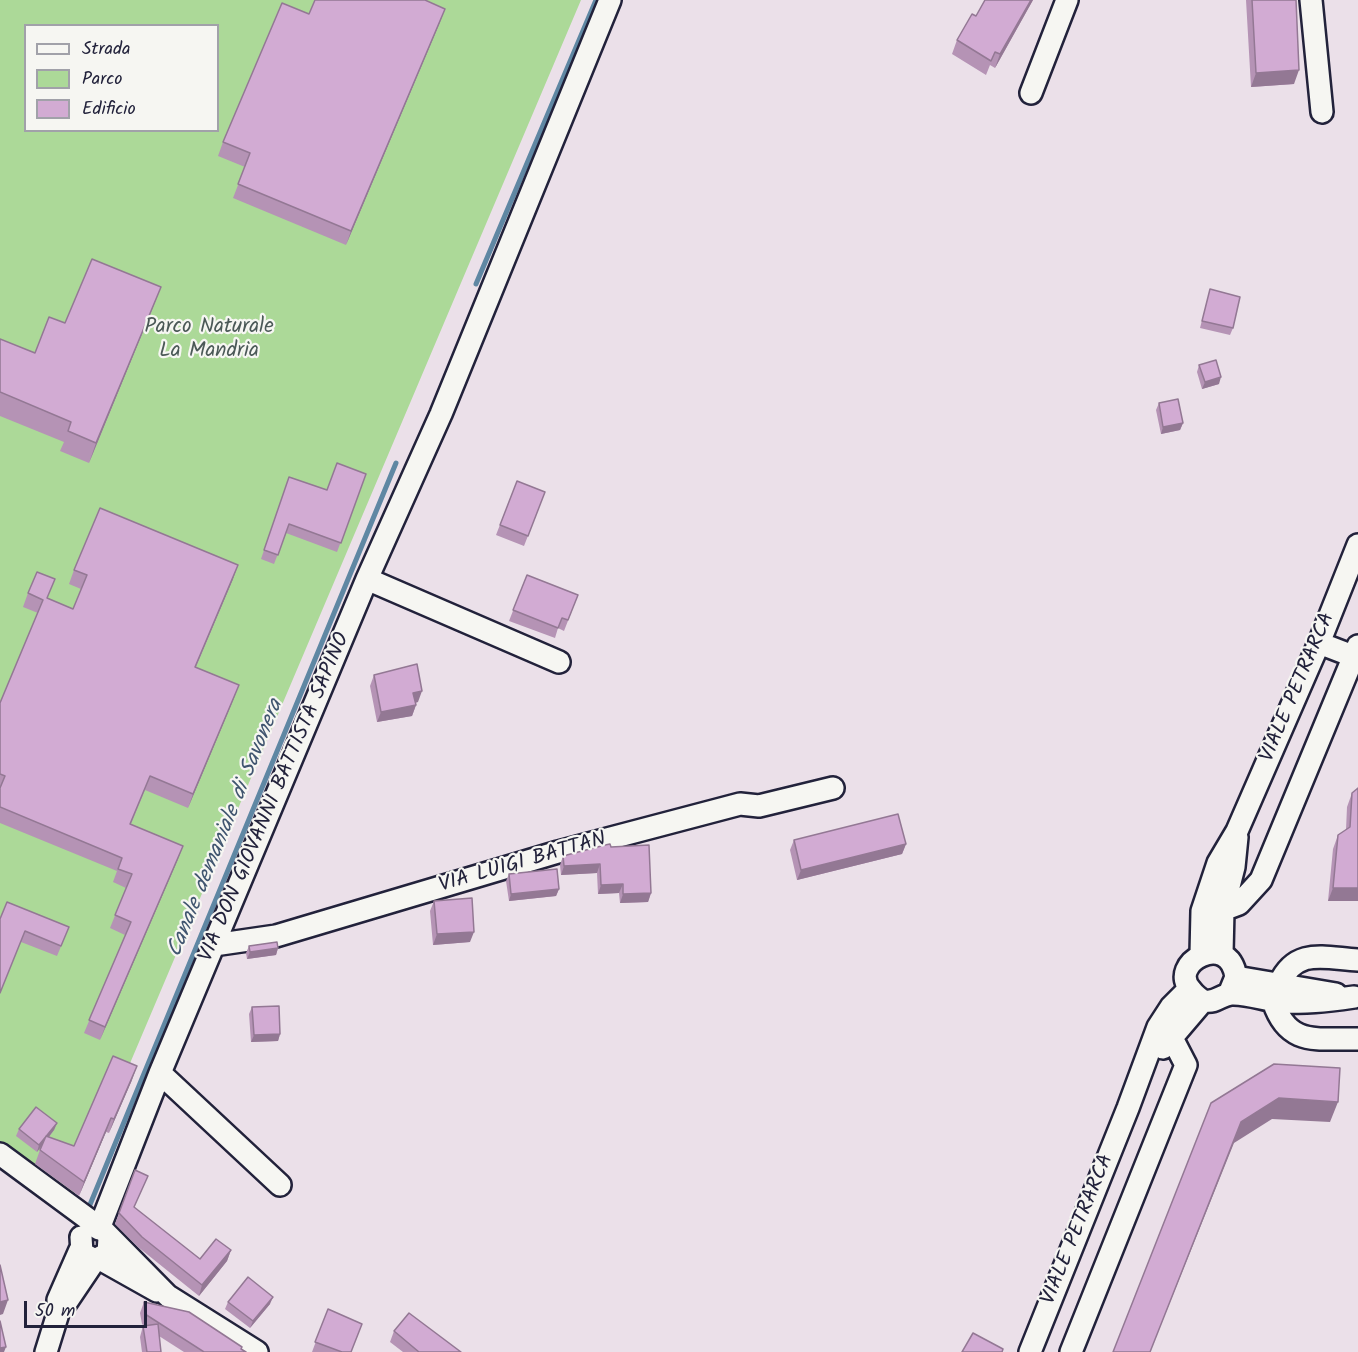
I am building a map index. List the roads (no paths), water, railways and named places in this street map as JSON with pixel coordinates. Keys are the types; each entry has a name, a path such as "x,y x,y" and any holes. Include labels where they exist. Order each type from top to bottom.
{"street":[{"name":"VIA DON GIOVANNI BATTISTA SAPINO","path":"89,1253 108,1253 104,1233 162,1067 387,534 413,450 434,415 439,389 491,290 610,0"},
{"path":"1031,93 1067,0"},
{"path":"1311,0 1322,112"},
{"name":"VIALE PETRARCA","path":"1211,954 1202,911 1218,863 1237,831 1319,643 1358,545"},
{"path":"367,579 560,662"},
{"path":"1222,910 1239,904 1261,880 1357,654 1319,643"},
{"name":"VIA LUIGI BATTAN","path":"214,945 276,936 558,852 740,804 759,806 833,788"},
{"name":"VIALE PETRARCA","path":"1211,954 1234,867 1237,831"},
{"path":"1211,954 1230,961 1233,986 1216,1002 1196,995 1186,976 1188,967 1211,954"},
{"path":"1358,960 1309,958 1295,961 1285,971 1276,992 1279,1020 1291,1032 1306,1037 1358,1039"},
{"path":"1233,986 1276,992 1311,1004 1356,997"},
{"name":"VIALE PETRARCA","path":"1128,1108 1196,995"},
{"name":"VIALE PETRARCA","path":"1030,1352 1158,1027 1171,1007 1196,995"},
{"path":"1071,1352 1186,1065 1171,1036"},
{"path":"162,1067 280,1185"},
{"path":"0,1154 41,1187 51,1190 104,1233 168,1296"},
{"path":"41,1187 45,1196 63,1215 89,1253 136,1281 168,1296 257,1352"},
{"path":"46,1352 60,1307 68,1302 89,1253 84,1233 104,1233"}],"waterway":[{"name":"Canale demaniale di Savonera","path":"476,284 596,0"},
{"name":"Canale demaniale di Savonera","path":"89,1207 396,463"}],"park label":[{"name":"Parco Naturale La Mandria","path":"209,340"}]}
